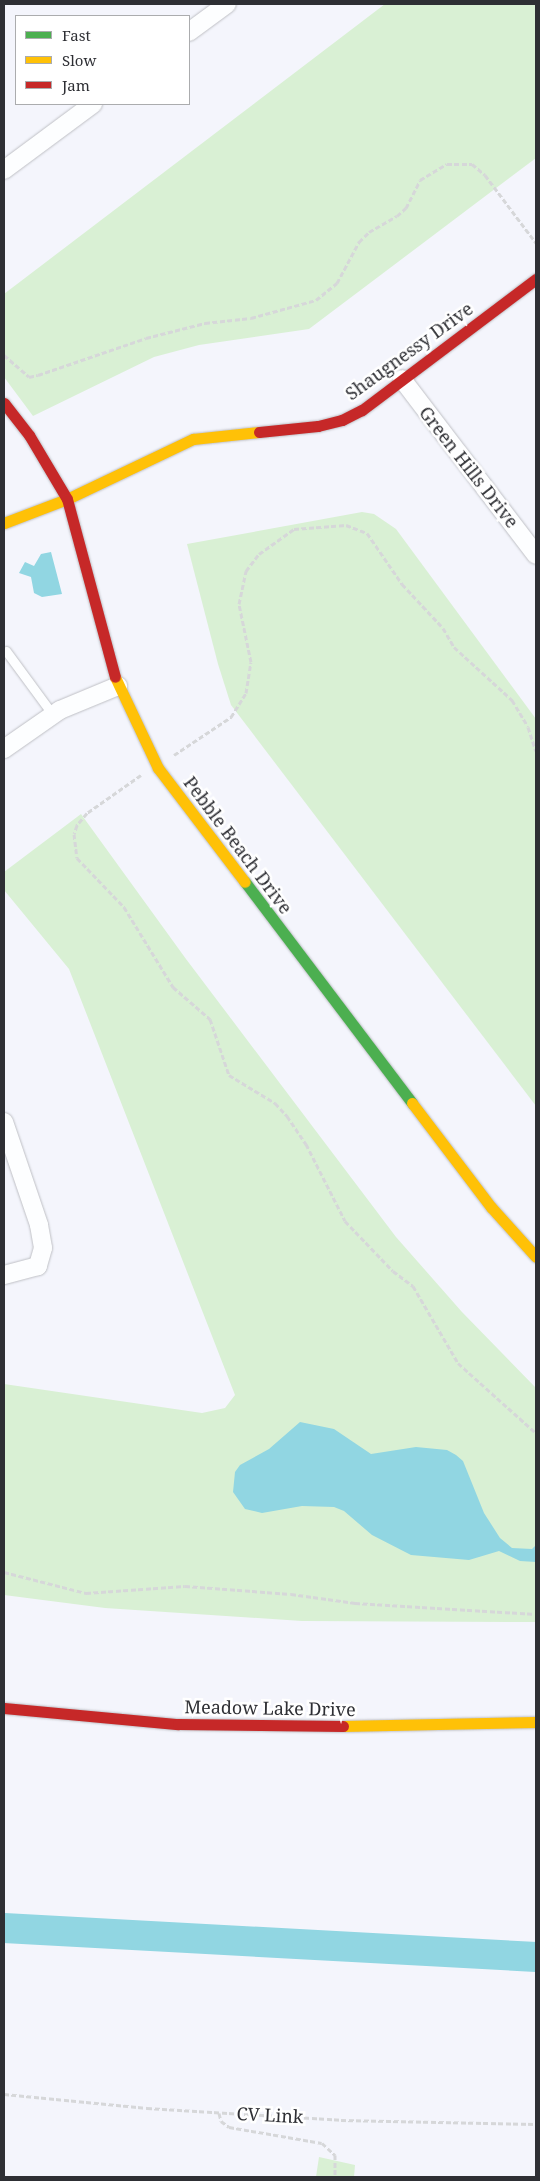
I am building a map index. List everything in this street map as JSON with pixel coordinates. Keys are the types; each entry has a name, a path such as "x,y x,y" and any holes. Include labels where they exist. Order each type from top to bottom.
{"street":[{"path":"190,31 226,4"},
{"path":"4,170 92,105"},
{"name":"Shaugnessy Drive","path":"4,523 67,499 193,439 318,426 342,420 362,410 536,279"},
{"name":"Green Hills Drive","path":"402,380 536,555"},
{"name":"Pebble Beach Drive","path":"4,403 30,435 67,499 118,686 157,764 491,1207 536,1257"},
{"path":"4,749 53,714 118,686"},
{"path":"4,1122 39,1224 43,1248 38,1266 4,1275"},
{"name":"Meadow Lake Drive","path":"4,1708 178,1724 414,1727 536,1722"}],"lane":[{"path":"6,651 53,714"}],"path":[{"path":"4,355 29,377 146,338 205,324 252,318 316,300 337,284 359,242 369,232 397,216 406,208 420,180 447,164 472,164 536,243"},
{"path":"536,751 528,727 512,700 454,647 443,628 402,584 367,533 346,525 319,525 294,529 280,537 259,554 246,571 239,604 251,662 250,677 240,706 231,717 157,764 87,814 76,826 77,858 124,908 173,987 210,1019 229,1075 275,1102 306,1144 345,1221 392,1271 413,1286 458,1363 536,1433"},
{"path":"4,1572 86,1593 185,1586 291,1594 355,1603 536,1614"},
{"name":"CV Link","path":"4,2094 341,2120 536,2124"},
{"path":"219,2112 221,2121 229,2127 322,2142 335,2155 335,2177"}],"green space":[{"path":"385,4 536,4 536,158 309,329 199,345 154,357 33,416 4,377 4,294"},
{"path":"362,512 374,514 396,529 536,719 536,1106 231,705 218,664 187,544"},
{"path":"81,814 186,959 396,1237 462,1312 536,1388 536,1622 302,1621 105,1608 4,1595 4,1384 202,1413 225,1408 235,1395 69,969 4,890 4,872"},
{"path":"319,2157 355,2165 354,2177 316,2177"}],"water":[{"path":"51,552 62,594 42,597 34,593 31,577 19,573 25,562 34,566 41,554"},
{"path":"300,1422 334,1429 371,1454 416,1447 447,1450 456,1455 463,1461 484,1513 500,1538 512,1548 532,1549 536,1545 536,1562 520,1561 499,1551 469,1560 411,1555 372,1535 344,1511 334,1507 302,1506 262,1513 245,1509 233,1492 235,1472 240,1465 269,1449"}],"waterway":[{"path":"4,1928 536,1957"}],"traffic: fast":[{"path":"245,882 412,1103"}],"traffic: slow":[{"path":"4,523 67,499 193,439 259,432"},
{"path":"115,677 158,768 245,882"},
{"path":"412,1103 491,1207 536,1257"},
{"path":"343,1726 536,1722"}],"traffic: jam":[{"path":"259,432 318,426 342,420 362,410 536,279"},
{"path":"4,403 29,435 67,499 115,677"},
{"path":"4,1708 178,1724 343,1726"}]}
